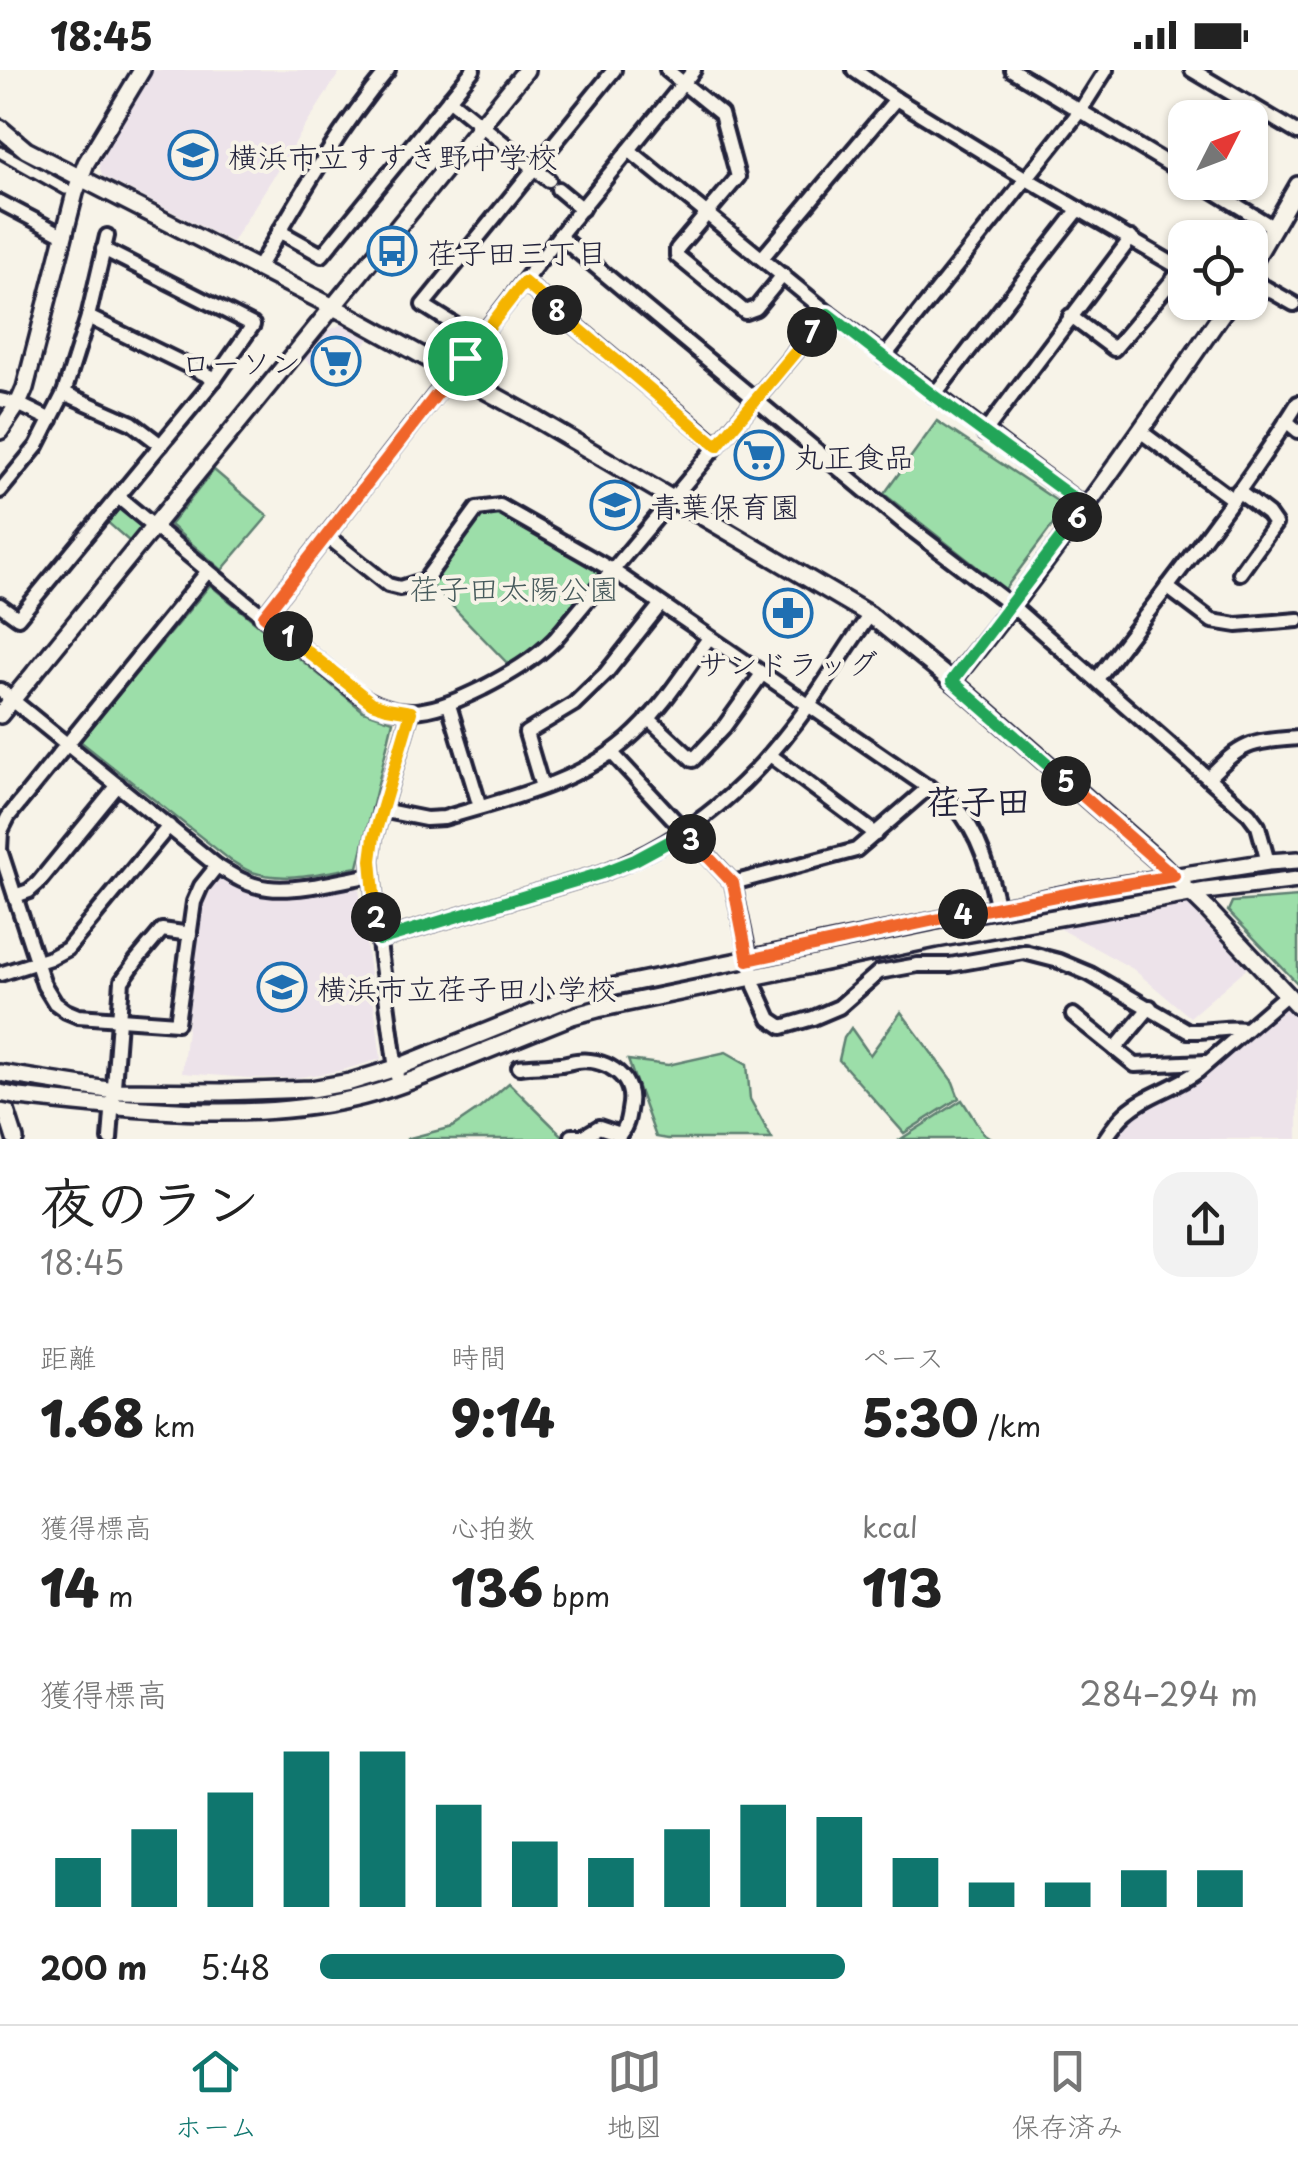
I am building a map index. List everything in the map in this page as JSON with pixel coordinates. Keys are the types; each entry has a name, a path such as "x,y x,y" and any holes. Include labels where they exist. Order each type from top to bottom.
{"street":[{"path":"0,432 18,404 28,378 73,184 142,70"},
{"path":"258,268 348,120 388,70"},
{"path":"280,231 322,255 472,70"},
{"path":"0,716 6,695 153,527 526,70"},
{"path":"479,340 423,305 614,70"},
{"path":"666,70 721,114 738,176 677,249 678,256 745,312 756,308 783,276"},
{"path":"264,616 694,70"},
{"path":"854,70 1025,178 1168,260"},
{"path":"1012,70 1168,164"},
{"path":"1192,70 1298,133"},
{"path":"884,358 1080,111 1103,71"},
{"path":"762,258 896,98"},
{"path":"450,99 582,208"},
{"path":"0,128 73,184"},
{"path":"629,150 884,358 1084,506"},
{"path":"0,152 258,268 333,306 870,616 952,681 1174,876 1292,1000 1246,1030 1186,1080 1138,1103 1122,1115 1105,1139"},
{"path":"1268,238 1298,185"},
{"path":"1228,200 1274,228"},
{"path":"0,202 63,236"},
{"path":"934,396 1079,209"},
{"path":"560,236 754,401 905,524 1012,604 1097,679 1249,814 1258,826 1268,862"},
{"path":"984,433 1131,238"},
{"path":"0,491 37,446 64,393 88,317 105,243 252,325 215,379 18,618 0,605"},
{"path":"524,282 717,446"},
{"path":"1268,287 1296,300 1284,320"},
{"path":"1070,316 1114,349 1168,288"},
{"path":"118,498 372,703 411,712 427,711 448,705 514,672 541,653 828,314"},
{"path":"88,317 215,379"},
{"path":"952,681 1140,431 1217,320"},
{"path":"64,393 132,423 161,444"},
{"path":"0,400 51,420"},
{"path":"1097,679 1235,495 1298,403"},
{"path":"1286,421 1298,431"},
{"path":"1140,431 1268,514 1275,524 1240,572"},
{"path":"328,537 388,584 400,588 425,580 477,509 500,506 612,570 955,806 975,834 988,865 998,908"},
{"path":"208,572 8,817 0,850 49,994 66,1012 120,1020 177,1023 194,902 200,886 217,866"},
{"path":"1167,587 1212,621 1237,625 1298,620"},
{"path":"542,787 526,733 574,704 606,673 661,604"},
{"path":"379,940 602,873 685,833 725,801 770,756 870,616"},
{"path":"382,810 426,819 444,818 573,776 630,738 709,638"},
{"path":"648,718 694,760 724,727 762,674"},
{"path":"6,695 217,866 252,884 271,889 372,876"},
{"path":"448,705 480,807"},
{"path":"398,1086 372,876 372,848 411,712"},
{"path":"1208,778 1232,754 1247,746 1298,738"},
{"path":"612,753 733,883 753,978 764,1010 782,1027 838,1006 879,972 1024,952 1090,974 1188,1031 1228,1027 1246,1030"},
{"path":"770,756 876,834"},
{"path":"15,896 38,884 118,785"},
{"path":"733,883 856,850 929,787"},
{"path":"0,974 67,949 168,826"},
{"path":"6,1074 114,1099 311,1089 396,1068 572,996 1082,891 1298,860"},
{"path":"15,1139 0,1093 240,1111 284,1110 352,1099 398,1086 572,1016 936,939 1190,894 1298,880"},
{"path":"110,1139 122,981 162,930 190,934"},
{"path":"1114,1049 1150,1007"},
{"path":"1073,1015 1135,1065 1209,1062"},
{"path":"519,1067 578,1060 602,1062 628,1085 631,1095 624,1136 598,1127 584,1136 572,1136"}],"shaded area":[{"name":"横浜市立すすき野中学校","path":"153,70 341,70 232,242 102,176 98,161 102,149"},
{"path":"342,324 369,339 335,382 304,359 327,331"},
{"name":"横浜市立荏子田小学校","path":"216,878 263,897 296,897 359,888 381,1059 294,1078 182,1073 200,914 205,895"},
{"path":"1185,902 1247,968 1190,1017 1133,969 1059,928"},
{"path":"1282,1004 1298,1022 1298,1139 1109,1139 1123,1117 1189,1082"}],"green space":[{"path":"937,421 1066,507 1005,589 884,494"},
{"path":"214,470 268,516 222,570 170,525"},
{"path":"119,506 144,527 130,542 106,521"},
{"name":"荏子田太陽公園","path":"497,510 599,575 529,656 510,666 431,584 478,517"},
{"path":"210,585 363,711 393,721 358,867 291,877 247,870 80,741"},
{"path":"1150,893 1151,896 812,958 811,954 919,931"},
{"path":"1298,897 1298,984 1228,911 1232,902"},
{"path":"720,973 722,978 570,1011 404,1073 572,1006"},
{"path":"901,1012 953,1082 959,1098 904,1133 839,1060 844,1038 851,1028 870,1055"},
{"path":"726,1052 747,1064 750,1099 772,1139 656,1137 628,1060 668,1065"},
{"path":"383,1080 304,1102 144,1103 144,1097 236,1100 313,1095"},
{"path":"509,1083 566,1139 406,1139 452,1127"},
{"path":"962,1100 983,1133 992,1139 901,1139"}],"place":[{"name":"横浜市立すすき野中学校","path":"193,155"},
{"name":"荏子田三丁目","path":"392,251"},
{"name":"ローソン","path":"336,361"},
{"name":"丸正食品","path":"759,455"},
{"name":"青葉保育園","path":"615,505"},
{"name":"サンドラッグ","path":"788,613"},
{"name":"横浜市立荏子田小学校","path":"282,987"}],"district":[{"name":"荏子田","path":"978,799"}],"route":[{"path":"524,282 717,446 828,314 1084,506 952,681 1174,876 932,920 748,960 733,883 685,833 602,873 379,940 371,860 374,837 411,712 372,703 264,616 465,358 524,282"}]}
